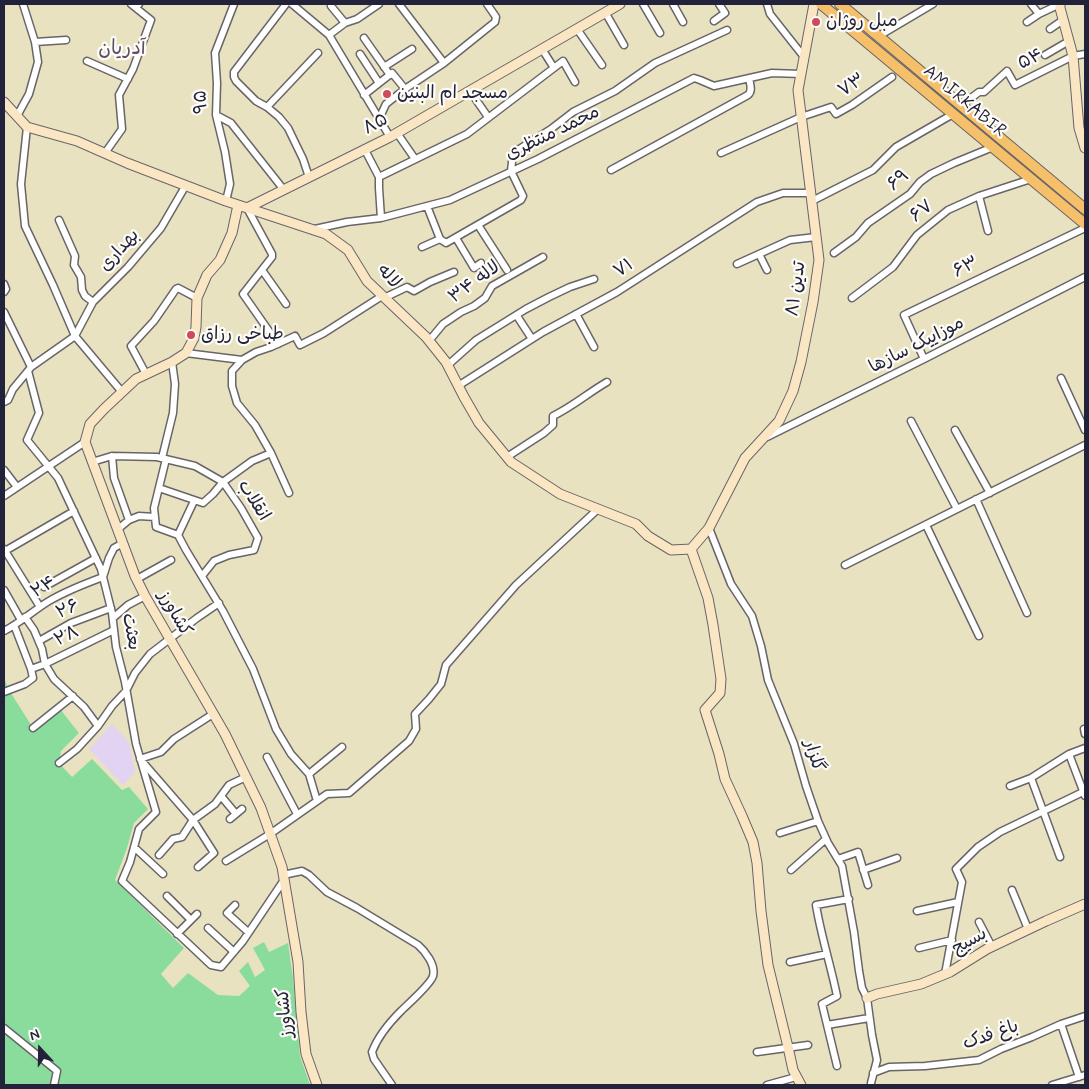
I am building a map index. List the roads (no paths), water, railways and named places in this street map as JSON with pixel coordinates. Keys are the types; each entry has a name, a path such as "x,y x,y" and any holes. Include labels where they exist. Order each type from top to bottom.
{"main road":[{"name":"AMIRKABIR","path":"821,4 1032,179 1085,226"},
{"path":"840,4 1085,209"},
{"path":"1052,197 1060,188"}],"street":[{"path":"17,116 29,94 38,62 35,42 23,4"},
{"name":"۹۵","path":"226,201 230,184 216,115 217,83 215,53 234,4"},
{"path":"286,4 234,72 234,77 256,101 279,117 288,128 303,159 308,177"},
{"path":"292,4 329,36 379,119 415,159"},
{"path":"329,36 345,23 379,4"},
{"path":"399,4 444,63"},
{"name":"۸۵","path":"243,207 284,190 394,135 618,4"},
{"path":"643,4 660,33"},
{"path":"673,4 683,22"},
{"path":"714,21 725,13 719,4"},
{"path":"767,4 770,14 804,57"},
{"name":"تدین ۸۱","path":"692,549 709,528 746,458 779,421 794,391 802,362 819,260 798,90 814,4"},
{"path":"879,36 933,4"},
{"path":"1031,4 1039,14"},
{"path":"1027,22 1060,4 1073,56 1079,128 1085,148"},
{"path":"105,153 122,129 119,95 133,69 151,20 135,5"},
{"path":"379,119 386,104 444,63 496,22 496,17 490,5"},
{"path":"331,6 345,23"},
{"path":"605,12 624,45"},
{"path":"1050,29 1063,20"},
{"path":"577,29 602,65"},
{"path":"427,206 440,240 446,243 456,238 522,198 523,196 512,171 513,152 552,129 573,112 615,91 654,63 727,30"},
{"path":"364,38 390,75"},
{"path":"35,42 66,40"},
{"path":"1045,55 1069,41"},
{"path":"384,67 412,49"},
{"path":"542,49 554,68"},
{"path":"267,107 318,52"},
{"path":"360,54 379,83"},
{"path":"1073,56 1085,54"},
{"name":"۵۴","path":"962,105 979,92 984,92 1007,71 1015,84 1073,56"},
{"path":"87,61 128,79"},
{"path":"379,177 467,134 563,61 576,82"},
{"path":"364,95 392,73 405,89"},
{"name":"محمد منتظری","path":"314,229 347,222 381,218 450,200 538,159 694,78 714,86 772,73 801,74"},
{"name":"۷۳","path":"801,117 831,107 836,114 852,106 892,77"},
{"path":"611,170 751,93 749,78"},
{"path":"470,91 488,117"},
{"path":"4,102 27,127 21,184 25,226 53,284 74,336 122,392"},
{"name":"۷۱","path":"458,386 532,339 617,292 758,202 783,193 811,197 872,170 896,147 953,114"},
{"path":"216,115 231,123 284,190"},
{"path":"721,153 801,117"},
{"name":"لاله","path":"27,127 77,141 226,201 326,234 348,250 367,281 429,340 448,365 478,422 511,462 560,494 636,524 648,536 671,550 692,549"},
{"name":"۶۹","path":"834,253 868,224 910,194 920,182 931,174 993,147"},
{"path":"365,150 379,177 381,218"},
{"name":"۶۷","path":"852,298 893,267 918,235 948,210 979,196 1032,179"},
{"name":"بهداری","path":"74,336 93,302 128,267 161,228 186,185"},
{"path":"979,196 988,231"},
{"path":"243,207 272,254 272,257 243,294 278,344"},
{"path":"4,496 85,442 90,424 136,379 172,362 186,353 194,338 197,298 207,275 220,260 243,207"},
{"path":"60,220 75,256 74,265 81,277 82,290 85,296 93,302"},
{"path":"478,225 507,270"},
{"name":"۶۳","path":"924,359 904,315 1085,226"},
{"path":"737,264 790,240 816,237"},
{"path":"456,238 474,268 482,263"},
{"path":"422,247 440,240"},
{"path":"759,254 767,270"},
{"name":"لاله ۳۴","path":"429,340 443,324 485,298 492,286 543,256"},
{"path":"262,270 286,304"},
{"path":"289,493 271,453 255,425 237,403 232,386 232,371 242,360 256,352 295,336 300,345 324,333 383,297 407,287 414,291 454,272"},
{"name":"موزاییک سازها","path":"761,440 1085,277"},
{"path":"448,365 476,340 549,297 594,279"},
{"path":"4,284 6,289 4,292"},
{"path":"146,374 131,346 154,321 176,288 197,298"},
{"path":"4,312 30,369"},
{"path":"576,314 594,347"},
{"path":"517,316 532,339"},
{"path":"4,402 8,400 13,389 30,369 74,336"},
{"path":"186,353 242,360"},
{"path":"172,362 175,384 173,413 154,508 156,527 178,534 219,603 253,669 276,729 290,754 309,774 317,801"},
{"name":"بعثت","path":"30,369 39,412 28,440 58,478 96,558 111,608 116,647 136,744 156,812 139,829 134,847"},
{"path":"1061,378 1085,430"},
{"path":"507,457 553,425 553,416 569,408 607,382"},
{"path":"911,421 957,509"},
{"path":"955,430 990,492"},
{"name":"کشاورز","path":"85,442 144,596 225,734 262,808 282,867 298,962 306,1054 317,1085"},
{"path":"845,566 1085,445"},
{"path":"159,488 203,503 223,482 252,461 271,453"},
{"path":"112,456 114,478 129,520"},
{"name":"انقلاب","path":"92,462 112,456 164,458 195,466 223,482 258,538 254,550 229,555 214,561 202,576"},
{"path":"4,470 17,487"},
{"path":"976,499 1027,613"},
{"path":"178,534 194,501"},
{"path":"226,861 270,834 328,794 349,793 409,741 416,729 415,714 440,684 446,665 516,585 598,509"},
{"path":"40,607 4,550 74,511"},
{"path":"118,529 129,520 139,516 155,517"},
{"path":"926,525 979,636"},
{"name":"گلزار","path":"709,528 731,584 752,616 768,680 794,744 818,820 826,839 842,866 849,899 860,979 867,998 877,1060 870,1085"},
{"path":"102,577 114,548 123,543"},
{"path":"692,549 708,598 721,679 720,693 705,710 725,779 753,842 768,965 793,1070 799,1081 767,1085"},
{"path":"44,587 96,558"},
{"path":"137,580 170,560"},
{"name":"۲۴","path":"4,631 40,607 76,587 102,577"},
{"path":"4,590 23,619 34,630 42,649 45,664 54,679 84,707 98,726"},
{"path":"113,618 128,605 144,596"},
{"path":"59,763 77,749 98,726 112,706 126,691 135,673 150,654 219,603"},
{"name":"۲۶","path":"39,641 71,623 111,608"},
{"path":"4,692 25,684 33,678 14,626"},
{"name":"۲۸","path":"31,669 114,630"},
{"path":"33,728 73,696"},
{"path":"198,867 214,853 192,820 140,759 161,752 174,739 213,714"},
{"path":"1085,728 1085,734"},
{"path":"309,774 342,747"},
{"path":"1010,786 1031,778 1069,754 1085,748"},
{"path":"945,974 962,882 956,869 978,848 1000,832 1085,793 1069,754"},
{"path":"267,757 297,814"},
{"path":"159,854 174,839 182,837 192,820 215,804 229,785 246,777"},
{"path":"1031,778 1060,857"},
{"path":"221,796 233,816 242,809"},
{"path":"780,833 818,820"},
{"path":"791,870 826,839"},
{"path":"163,874 134,847 122,882 211,965 221,967 234,952 283,878 302,871 327,892 418,945 429,959 433,969 432,978 418,995 389,1023 379,1037 372,1052 392,1085"},
{"path":"838,859 858,852 868,885"},
{"path":"863,870 898,858"},
{"path":"1012,890 1028,930"},
{"path":"167,896 191,920"},
{"path":"837,1066 822,1004 837,996 816,906 849,899"},
{"path":"917,911 958,902"},
{"name":"بسیج","path":"867,998 921,984 945,974 992,947 1085,904"},
{"path":"235,905 227,913 248,932"},
{"path":"177,934 197,914"},
{"path":"979,922 992,947"},
{"path":"208,928 234,952"},
{"path":"919,948 952,940"},
{"path":"790,962 827,954"},
{"name":"باغ فدک","path":"873,1073 889,1067 925,1066 978,1060 1061,1024 1085,1016"},
{"path":"827,1025 870,1018"},
{"path":"1052,1085 1082,1076 1061,1024"},
{"path":"4,1028 57,1071 54,1085"},
{"path":"757,1052 808,1045"}],"place":[{"name":"مبل روژان","path":"816,22"},
{"name":"مسجد ام البنین","path":"387,94"},
{"name":"طباخی رزاق","path":"191,335"}],"district":[{"name":"آدریان","path":"122,50"}]}
